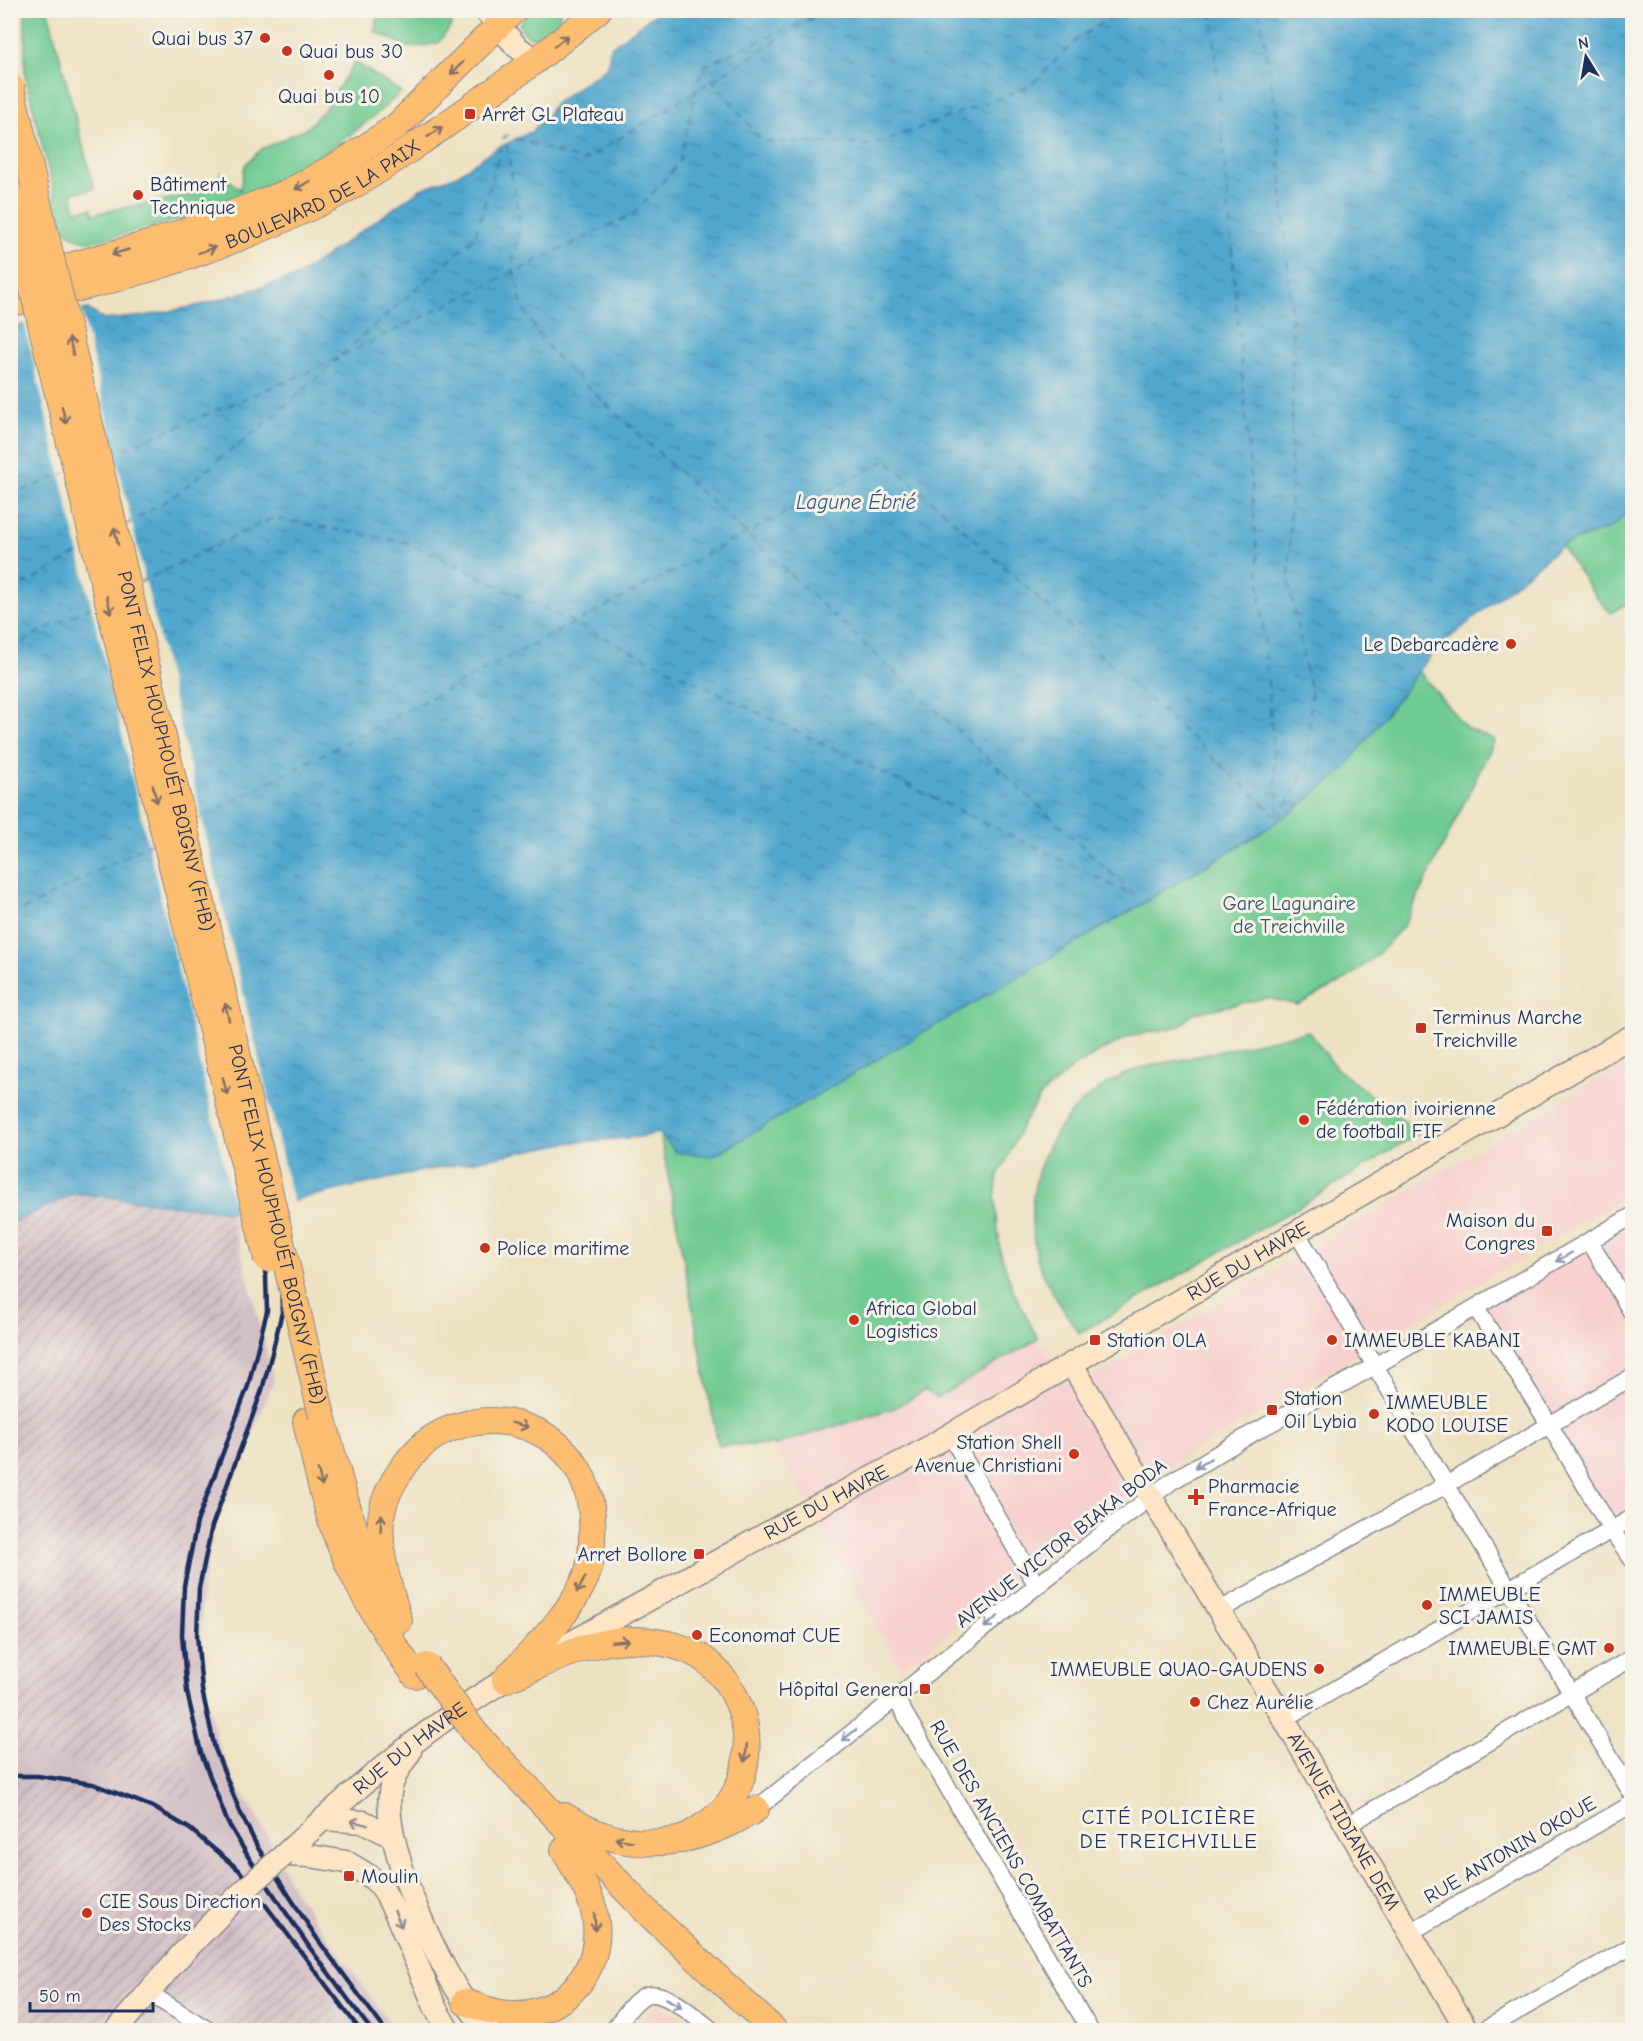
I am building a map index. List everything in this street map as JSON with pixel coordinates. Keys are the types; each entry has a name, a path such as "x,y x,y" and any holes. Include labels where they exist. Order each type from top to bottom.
{"main road":[{"name":"BOULEVARD DE LA PAIX","path":"10,303 79,289 193,254 240,238 322,202 368,177 537,61 588,14"},
{"path":"10,282 159,241 287,193 345,161 397,126 499,16 517,46 537,61"},
{"name":"PONT FELIX HOUPHOUÉT BOIGNY (FHB)","path":"11,86 314,1419"},
{"name":"PONT FELIX HOUPHOUÉT BOIGNY (FHB)","path":"10,195 314,1419"},
{"name":"RUE DU HAVRE","path":"116,2031 209,1924 346,1798 422,1736 505,1680 728,1555 876,1477 1072,1365 1632,1036"},
{"name":"AVENUE TIDIANE DEM","path":"1072,1365 1467,2031"},
{"path":"314,1419 374,1576 399,1621 421,1671"},
{"path":"314,1419 328,1512 345,1555 393,1644 421,1671 469,1737 564,1850 640,1928 747,2031"},
{"path":"399,1621 383,1567 381,1527 384,1501 401,1469 414,1451 432,1437 452,1428 477,1421 505,1420 532,1428 555,1443 573,1462 586,1486 593,1518 592,1550 586,1575 570,1604 549,1634 505,1680"},
{"path":"505,1680 585,1648 611,1642 635,1640 663,1643 685,1649 704,1659 722,1675 742,1713 748,1734 747,1756 741,1780 726,1807 716,1818 682,1840"},
{"path":"422,1736 400,1766 391,1786 390,1812 393,1837 430,1940 465,2002 488,2031"},
{"path":"469,1737 567,1817 590,1831 609,1837 642,1842 682,1840 732,1824 756,1809"},
{"path":"525,1784 650,1915 774,2031"},
{"path":"323,1819 364,1822 393,1837"},
{"path":"465,2002 487,2011 530,2014 561,2000 579,1985 592,1964 596,1944 596,1918 590,1895 564,1850"},
{"path":"284,1856 346,1862 382,1887 448,2031"}],"street":[{"name":"AVENUE VICTOR BIAKA BODA","path":"756,1809 1172,1481 1476,1308 1632,1216"},
{"path":"1297,1233 1632,1794"},
{"path":"1590,1242 1632,1313"},
{"path":"1476,1308 1549,1424 1612,1531 1632,1559"},
{"path":"1218,1611 1446,1485 1632,1377"},
{"path":"950,1434 1037,1586"},
{"path":"1284,1719 1632,1518"},
{"path":"1346,1826 1632,1658"},
{"name":"RUE DES ANCIENS COMBATTANTS","path":"896,1699 1090,2031"},
{"name":"RUE ANTONIN OKOUE","path":"1409,1933 1632,1804"},
{"path":"1484,2031 1632,1946"},
{"path":"149,1993 208,2031"},
{"path":"613,2031 638,2001 644,1996 654,1994 672,2000 712,2031"}],"shaded area":[{"path":"923,1033 1005,1163 998,1175 995,1197 1000,1251 1013,1290 1038,1339 1068,1384 1081,1383 1096,1376 1632,1059 1632,1193 1138,1484 1104,1520 1056,1550 901,1669 775,1446 718,1445 660,1133 713,1156"},
{"path":"76,1193 231,1213 242,1289 240,1340 228,1404 187,1516 176,1566 172,1639 176,1698 188,1747 180,1750 195,1796 182,1837 214,1864 262,1912 350,2030 11,2030 10,1223"},
{"path":"231,1213 274,1380 215,1527 202,1588 201,1638 205,1689 219,1747 233,1781 257,1815 293,1889 395,2030 350,2030 262,1912 214,1864 151,1813 92,1789 38,1781 11,1782 10,1754 50,1754 192,1802 195,1796 180,1750 188,1747 176,1698 172,1639 176,1566 187,1516 228,1404 240,1340 242,1289"},
{"path":"1632,1226 1632,1559 1475,1307"},
{"path":"658,2002 695,2030 634,2030"}],"green space":[{"path":"380,10 452,11 452,24 438,43 408,47 374,31"},
{"path":"25,11 48,11 94,189 72,193 76,211 92,208 93,214 200,193 220,181 221,173 240,190 245,165 262,149 307,128 324,110 355,62 401,92 365,124 326,152 258,190 172,221 103,240 83,240 73,236 62,225 25,76"},
{"path":"531,11 560,11 559,20 551,33 537,38 524,32 519,24"},
{"path":"1632,506 1632,600 1611,613 1596,597 1561,546 1614,526"},
{"name":"Gare Lagunaire de Treichville","path":"1418,670 1466,728 1495,740 1404,925 1381,951 1361,968 1346,979 1298,1005 1267,998 1194,1013 1180,1026 1128,1037 1099,1052 1076,1065 1042,1094 1022,1125 998,1175 995,1197 1000,1251 1013,1290 1038,1339 937,1398 925,1390 895,1408 775,1445 718,1445 660,1133 676,1152 713,1156 1259,834 1341,773"},
{"path":"1309,1031 1336,1068 1419,1133 1302,1205 1079,1333 1044,1277 1037,1257 1032,1227 1033,1198 1039,1171 1049,1145 1064,1121 1084,1101 1108,1083 1135,1070"}],"water":[{"name":"Lagune Ébrié","path":"659,11 1632,11 1632,506 1614,526 1561,546 1435,650 1341,773 1293,811 1259,834 1120,917 713,1156 676,1152 659,1133 639,1137 567,1143 418,1172 237,1213 76,1193 11,1223 10,328 88,309 104,320 145,316 201,305 298,276 421,189 457,175 495,149 531,132 547,116 553,105 608,66 610,48"}],"pier":[{"path":"81,308 293,1203 236,1216 24,322"}],"ferry route":[{"path":"826,10 583,161 505,135 520,224 512,264 523,308 543,341 562,363 1137,897"},
{"path":"702,67 762,141 875,145 1030,86 1081,36 1123,10"},
{"path":"1212,10 1279,817"},
{"path":"1259,10 1277,114 1293,341 1289,584 1311,694 1307,767 1280,817"},
{"path":"703,66 819,14"},
{"path":"111,454 309,372 635,213 679,163 702,67"},
{"path":"341,355 475,237 504,136"},
{"path":"125,525 174,496 272,418 338,359"},
{"path":"195,821 887,460 1279,818"},
{"path":"10,496 65,473"},
{"path":"139,583 272,518 410,543 1133,895"},
{"path":"10,593 82,551"},
{"path":"10,650 38,633 97,604"},
{"path":"10,917 153,842"}],"railway":[{"path":"10,194 30,224 43,258 281,1275 282,1312 273,1349 262,1390 212,1526 199,1588 197,1635 202,1690 215,1749 241,1814 258,1848 318,1940 385,2030"},
{"path":"10,217 31,261 266,1277 267,1311 248,1386 197,1522 184,1586 182,1635 187,1692 201,1753 227,1821 249,1858 310,1948 371,2030"},
{"path":"10,1776 38,1776 93,1784 153,1807 190,1829 239,1870 360,2030"}],"place":[{"name":"Quai bus 37","path":"265,38"},
{"name":"Quai bus 30","path":"287,51"},
{"name":"Quai bus 10","path":"329,75"},
{"name":"Arrêt GL Plateau","path":"470,114"},
{"name":"Bâtiment Technique","path":"138,195"},
{"name":"Le Debarcadère","path":"1511,644"},
{"name":"Terminus Marche Treichville","path":"1421,1028"},
{"name":"Fédération ivoirienne de football FIF","path":"1304,1120"},
{"name":"Maison du Congres","path":"1547,1231"},
{"name":"Police maritime","path":"485,1248"},
{"name":"Africa Global Logistics","path":"854,1320"},
{"name":"Station OLA","path":"1095,1340"},
{"name":"IMMEUBLE KABANI","path":"1332,1340"},
{"name":"Station Oil Lybia","path":"1272,1410"},
{"name":"IMMEUBLE KODO LOUISE","path":"1374,1414"},
{"name":"Station Shell Avenue Christiani","path":"1074,1454"},
{"name":"Pharmacie France-Afrique","path":"1196,1497"},
{"name":"Arret Bollore","path":"699,1554"},
{"name":"IMMEUBLE SCI JAMIS","path":"1427,1605"},
{"name":"Economat CUE","path":"697,1635"},
{"name":"IMMEUBLE GMT","path":"1609,1648"},
{"name":"IMMEUBLE QUAO-GAUDENS","path":"1319,1669"},
{"name":"Hôpital General","path":"925,1689"},
{"name":"Chez Aurélie","path":"1195,1702"},
{"name":"Moulin","path":"349,1876"},
{"name":"CIE Sous Direction Des Stocks","path":"87,1913"}],"district":[{"name":"CITÉ POLICIÈRE DE TREICHVILLE","path":"1169,1829"}]}
